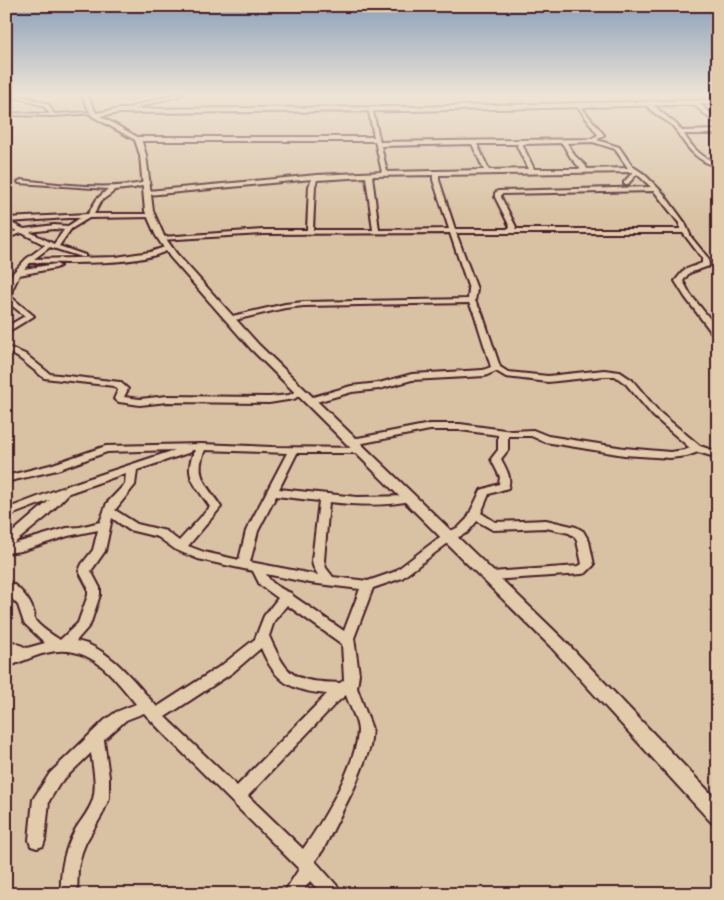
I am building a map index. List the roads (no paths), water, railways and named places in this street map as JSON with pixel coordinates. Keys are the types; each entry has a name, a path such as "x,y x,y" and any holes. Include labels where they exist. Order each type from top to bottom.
{"street":[{"path":"133,136 138,139 474,143 595,141 617,148 626,162 671,206 706,261 702,266 688,270 678,281 688,298 710,322 718,335"},
{"path":"377,136 384,174"},
{"path":"595,141 599,136"},
{"path":"683,136 684,141 703,159 718,165"},
{"path":"138,139 143,155 151,216 165,244 255,347 491,576 556,642 718,815"},
{"path":"523,142 520,143 520,146 532,172"},
{"path":"564,142 573,157 583,166 585,171"},
{"path":"474,143 488,173"},
{"path":"21,182 48,186 147,188 384,174 636,171"},
{"path":"626,183 636,171"},
{"path":"436,174 436,180 473,289 471,301 478,313 496,368 506,374 548,379 604,373 617,374 629,382 656,414 698,449 718,455"},
{"path":"369,175 376,231"},
{"path":"310,232 312,186 317,177"},
{"path":"6,331 30,316 6,298 10,283 18,272 28,262 52,246 69,228 88,216 112,188"},
{"path":"509,231 513,227 498,196 500,192 655,189"},
{"path":"6,222 88,216 151,216"},
{"path":"6,222 52,246 93,260"},
{"path":"6,236 24,231 69,228"},
{"path":"28,262 133,258 165,244 254,232 686,231"},
{"path":"18,272 93,260"},
{"path":"231,319 285,306 304,304 471,301"},
{"path":"6,348 22,356 47,376 117,384 122,389 119,399 128,402 167,399 270,400 379,386 412,377 485,373 496,368"},
{"path":"351,439 358,441 430,427 460,427 502,433 533,433 545,439 641,454 690,454 698,449"},
{"path":"109,511 132,528 162,534 180,547 202,556 330,582 368,585 398,575 448,536 463,530 472,521 486,492 501,488 505,483 505,477 496,459 503,450 502,433"},
{"path":"6,488 9,479 53,468 102,450 200,447 361,450"},
{"path":"6,513 68,489 200,447"},
{"path":"180,547 216,507 195,475 195,461 200,447"},
{"path":"243,565 252,532 294,450"},
{"path":"60,646 84,625 94,594 94,588 85,571 86,567 99,551 109,511 114,501 128,490 132,468"},
{"path":"6,544 68,489"},
{"path":"272,492 324,499 383,501 409,498"},
{"path":"324,499 325,510 318,552 318,565 330,582"},
{"path":"476,515 493,526 555,525 576,532 583,541 588,565 582,570 491,576"},
{"path":"6,549 21,547 67,532 105,525"},
{"path":"257,568 264,582 287,596 348,641"},
{"path":"6,585 23,602 28,613 28,620 33,626 60,646"},
{"path":"237,796 347,686 352,664 348,651 348,641 352,624 368,585"},
{"path":"37,840 41,799 55,778 96,737 121,716 151,711 227,669 263,637 268,619 287,596"},
{"path":"263,637 282,675 290,681 309,687 347,686"},
{"path":"6,644 26,654"},
{"path":"6,662 50,646 60,646 89,651 107,663 151,711 307,865 333,894"},
{"path":"291,894 350,781 363,747 365,729 347,686"},
{"path":"69,894 68,872 70,857 79,837 99,805 102,796 96,737"}]}
